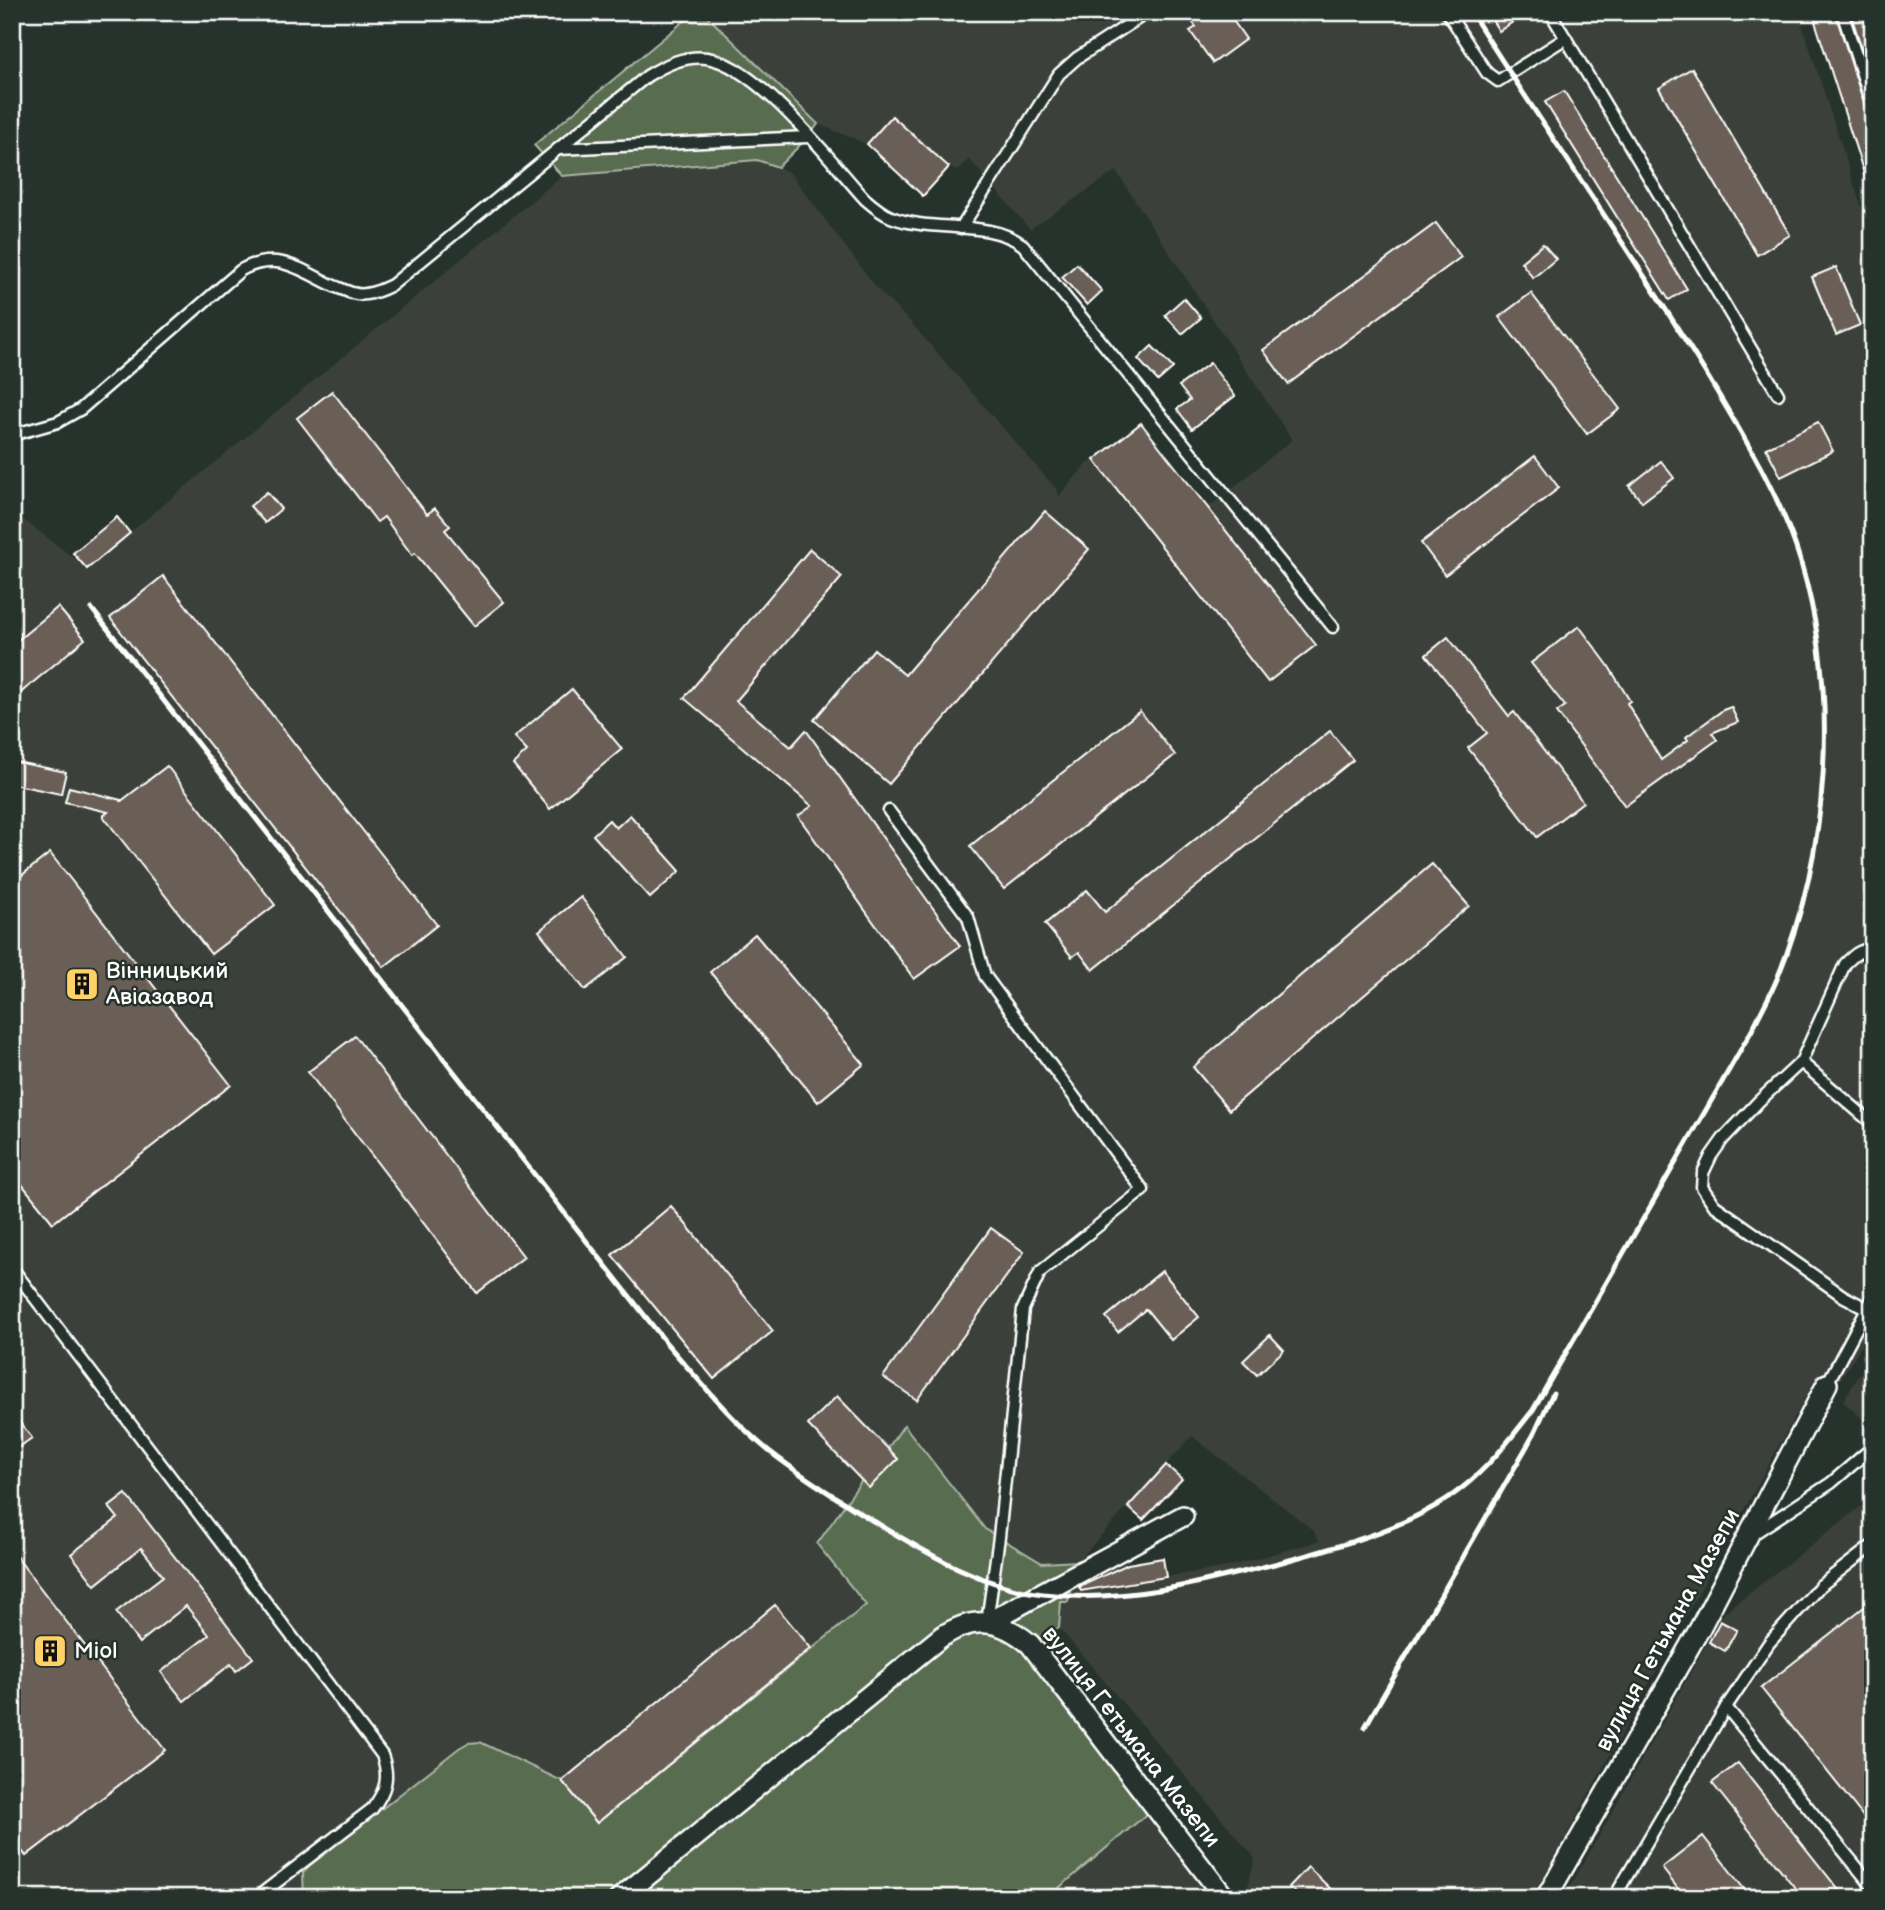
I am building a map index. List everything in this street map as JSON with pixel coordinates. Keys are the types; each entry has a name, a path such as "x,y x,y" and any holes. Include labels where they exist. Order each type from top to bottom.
{"street":[{"name":"вулиця Гетьмана Мазепи","path":"1546,1898 1700,1628 1827,1384"},
{"path":"620,1898 941,1637 965,1623 986,1623 1183,1516"},
{"name":"вулиця Гетьмана Мазепи","path":"986,1623 1010,1629 1030,1644 1225,1898"}],"lane":[{"path":"961,228 1059,74 1077,58 1148,12"},
{"path":"1447,12 1488,74 1498,81 1566,38"},
{"path":"1550,12 1779,394"},
{"path":"1842,12 1873,108"},
{"path":"12,435 58,422 81,409 241,270 256,263 279,261 352,294 366,294 392,285 647,76 679,60 693,58 720,62 750,77 864,199 879,211 904,221 1004,234 1015,239 1030,252 1333,626"},
{"path":"557,149 808,137"},
{"path":"889,811 968,917 985,976 1143,1190 1040,1272 1023,1309 999,1537 986,1623"},
{"path":"1866,1308 1843,1296 1714,1205 1702,1187 1703,1173 1723,1139 1801,1062 1845,964 1865,949 1873,949"},
{"path":"1801,1062 1873,1124"},
{"path":"12,1268 382,1755 387,1768 387,1782 382,1796 372,1809 256,1898"},
{"path":"1827,1384 1873,1297"},
{"path":"1747,1538 1831,1483 1873,1447"},
{"path":"1614,1898 1726,1707 1769,1643 1820,1586 1873,1545"},
{"path":"1726,1707 1873,1887"}],"shaded area":[{"path":"703,12 1798,12 1873,243 1873,1327 1835,1388 1816,1378 1532,1898 1245,1898 1255,1858 1059,1628 1061,1602 1068,1602 1071,1588 1110,1586 1227,1567 1319,1541 1313,1530 1192,1436 1078,1561 1042,1563 984,1529 904,1425 898,1459 869,1488 861,1481 818,1544 866,1605 572,1843 525,1898 12,1898 12,511 87,568 562,176 757,160 790,173 878,290 910,322 1057,490 1059,496 1085,466 1141,423 1208,508 1292,440 1116,171 1030,229 969,159 958,171 949,167 893,116 867,144 818,124"},
{"path":"1873,1353 1873,1428 1843,1401"},
{"path":"1873,1497 1873,1898 1564,1898 1724,1613"},
{"path":"1155,1807 1225,1898 1047,1898"}],"green space":[{"path":"695,12 703,12 818,124 808,137 778,167 757,160 562,176 534,145"},
{"path":"904,1425 985,1529 1042,1563 1078,1561 1085,1583 1071,1587 1068,1602 1061,1602 1059,1628 1031,1644 1155,1807 1047,1898 304,1898 303,1873 309,1866 468,1743 480,1742 562,1781 597,1823 866,1605 817,1544 862,1480 869,1487 898,1459 888,1448"}],"building":[{"path":"1186,12 1227,12 1246,39 1213,63 1190,31 1196,27"},
{"path":"1487,12 1528,12 1499,31"},
{"path":"1812,12 1835,12 1866,110 1873,115 1873,189 1869,189"},
{"path":"1850,12 1873,12 1873,83"},
{"path":"1692,68 1790,235 1757,255 1659,88"},
{"path":"1564,91 1687,289 1669,300 1545,102"},
{"path":"892,116 949,167 923,196 867,144"},
{"path":"1436,223 1461,257 1288,384 1263,350"},
{"path":"1543,244 1556,259 1533,278 1521,262"},
{"path":"1077,264 1102,291 1087,305 1062,277"},
{"path":"1836,267 1860,325 1836,335 1812,277"},
{"path":"1531,293 1620,409 1587,434 1499,317"},
{"path":"1184,298 1201,318 1182,334 1165,315"},
{"path":"1152,346 1173,368 1158,381 1138,359"},
{"path":"1210,363 1235,396 1192,429 1177,409 1190,400 1179,386"},
{"path":"332,391 427,514 435,508 450,526 445,530 504,602 474,626 415,553 412,555 384,517 377,522 297,418"},
{"path":"1818,422 1833,451 1781,477 1766,448"},
{"path":"1141,423 1316,645 1268,682 1094,460"},
{"path":"1535,456 1559,488 1445,575 1421,543"},
{"path":"1661,461 1674,478 1642,502 1629,486"},
{"path":"267,492 281,509 265,523 250,506"},
{"path":"1045,511 1089,549 889,784 814,720 874,649 905,675"},
{"path":"117,517 130,533 87,569 73,553"},
{"path":"810,549 842,577 736,701 791,747 806,730 960,946 914,979 798,816 812,806 684,698"},
{"path":"163,576 437,925 384,967 110,618"},
{"path":"58,607 85,639 12,700 12,645"},
{"path":"1579,626 1608,665 1661,760 1688,740 1686,737 1723,710 1731,707 1738,722 1712,733 1717,740 1625,806 1557,712 1565,706 1531,663"},
{"path":"1448,637 1509,716 1514,712 1583,802 1537,837 1468,748 1487,733 1426,655"},
{"path":"572,689 622,749 550,809 513,764 527,751 514,737"},
{"path":"1140,711 1175,755 1004,889 970,846"},
{"path":"1330,731 1353,760 1093,970 1079,952 1072,957 1045,924 1087,890 1105,912"},
{"path":"12,761 66,772 61,794 12,784"},
{"path":"167,766 275,905 211,954 103,816 108,812 65,802 69,787 121,800 120,802"},
{"path":"630,815 680,871 650,898 593,835 609,820 616,828"},
{"name":"Вінницький Авіазавод","path":"50,853 231,1085 53,1223 12,1172 12,883"},
{"path":"1432,864 1469,906 1229,1110 1193,1067"},
{"path":"581,897 627,957 585,990 539,931"},
{"path":"755,934 864,1064 818,1102 710,972"},
{"path":"355,1036 524,1257 477,1293 308,1072"},
{"path":"671,1206 773,1331 714,1379 612,1255"},
{"path":"991,1228 1024,1252 917,1400 883,1377"},
{"path":"1162,1271 1199,1317 1171,1340 1146,1309 1118,1332 1106,1317"},
{"path":"1270,1335 1284,1350 1257,1375 1243,1361"},
{"path":"837,1396 898,1459 869,1488 808,1425"},
{"path":"12,1412 32,1438 12,1452"},
{"path":"1166,1465 1182,1479 1143,1520 1128,1507"},
{"path":"126,1494 253,1658 236,1671 231,1664 184,1701 161,1672 209,1635 186,1606 139,1643 116,1612 163,1576 141,1548 95,1585 71,1554 118,1518 109,1507"},
{"name":"Miol","path":"12,1551 165,1750 26,1856 12,1839"},
{"path":"1163,1558 1166,1577 1081,1591 1079,1587 1128,1564"},
{"path":"1873,1600 1873,1829 1761,1688"},
{"path":"775,1605 811,1648 597,1823 562,1781"},
{"path":"1720,1621 1737,1630 1725,1651 1709,1642"},
{"path":"1738,1763 1845,1898 1803,1898 1712,1783"},
{"path":"1703,1836 1751,1898 1685,1898 1662,1868"},
{"path":"1308,1867 1340,1898 1301,1898 1289,1887"}],"railway":[{"path":"92,609 667,1344 742,1426 794,1469 870,1519 953,1566 997,1584 1043,1594 1104,1596 1194,1584 1328,1549 1400,1524 1462,1488 1500,1451 1533,1410 1752,1030 1777,979 1795,930 1818,827 1823,773 1821,666 1813,614 1801,563 1783,514 1735,422 1679,331 1471,12"},
{"path":"1365,1727 1534,1434 1553,1393"}],"place":[{"name":"Вінницький Авіазавод","path":"82,984"},
{"name":"Miol","path":"50,1651"}]}
